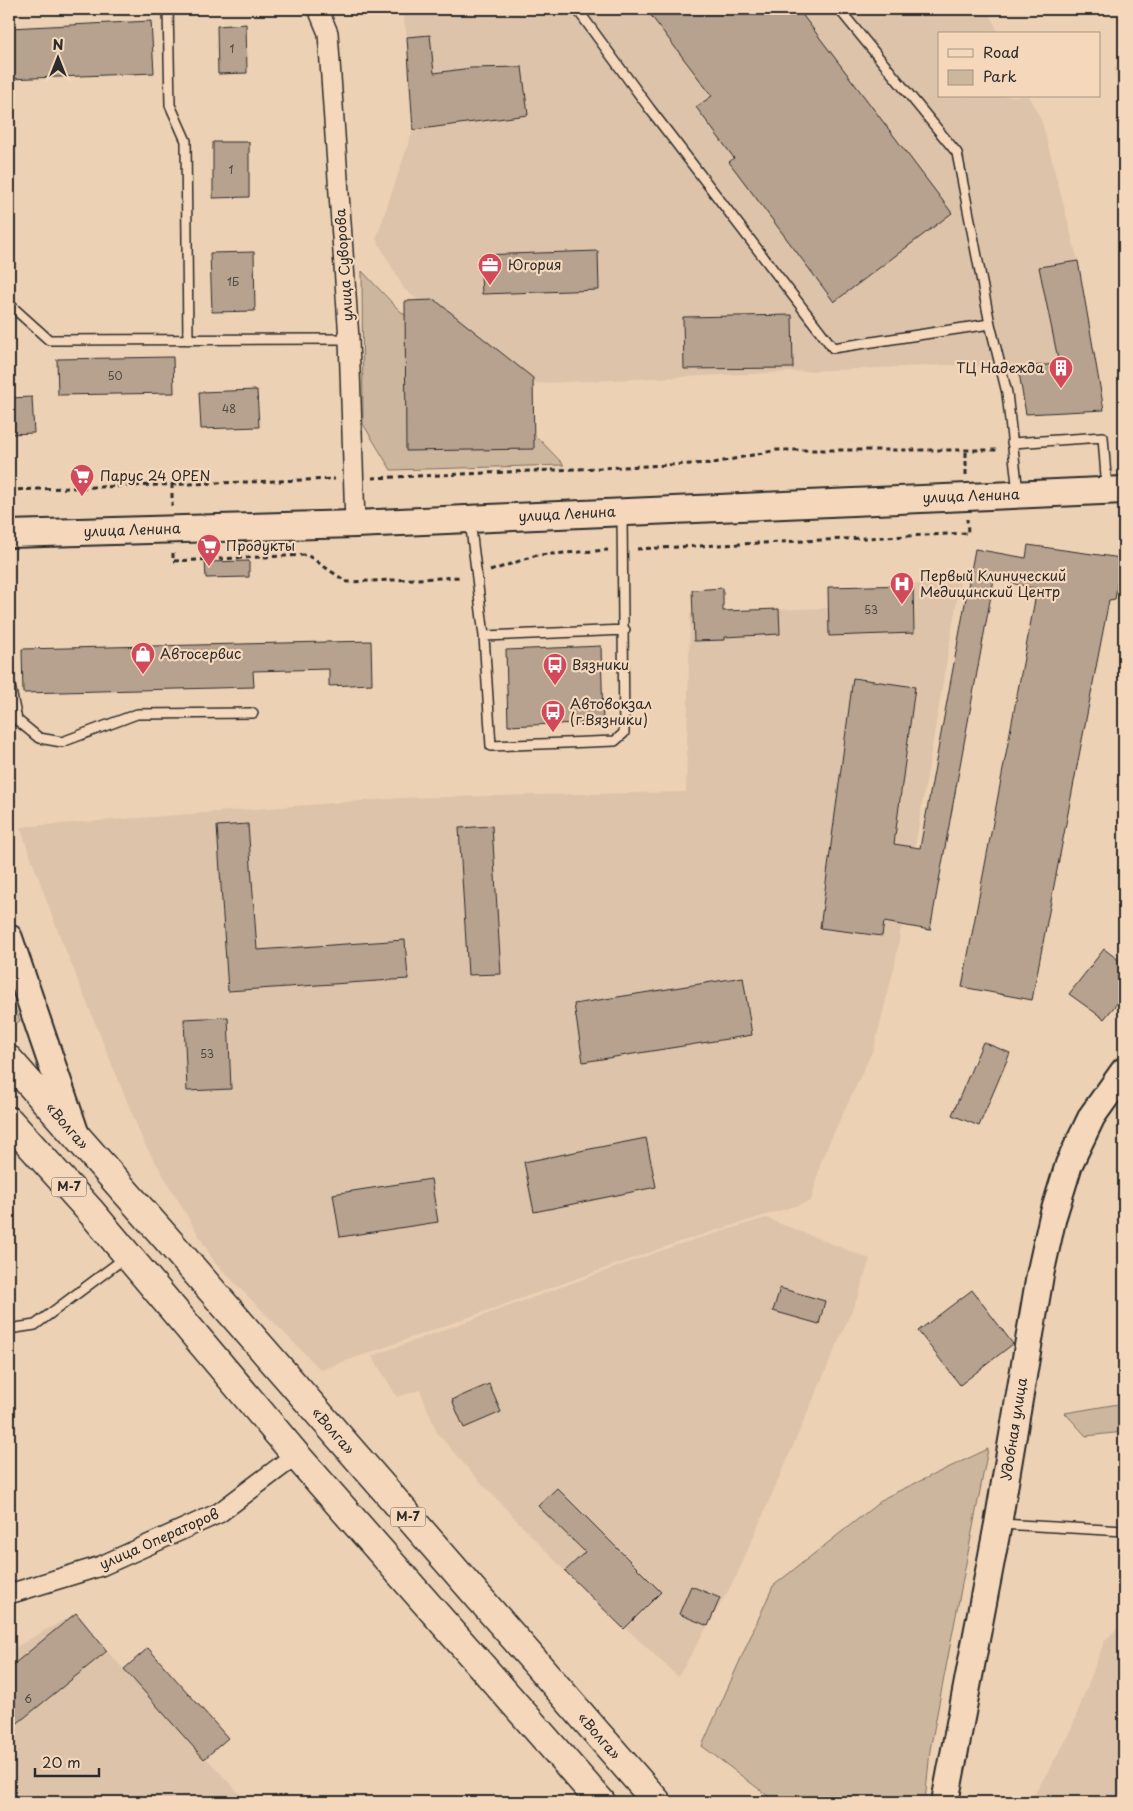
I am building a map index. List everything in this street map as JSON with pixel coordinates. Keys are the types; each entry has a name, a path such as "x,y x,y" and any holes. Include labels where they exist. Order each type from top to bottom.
{"highway":[{"name":"«Волга»","path":"9,1060 160,1230 657,1802"},
{"name":"М-7","path":"9,1121 128,1255 296,1455 601,1802"}],"main road":[{"name":"улица Ленина","path":"9,534 355,524 1116,490"},
{"path":"9,938 77,1138"},
{"name":"Удобная улица","path":"945,1802 998,1524 1040,1275 1053,1216 1069,1164 1092,1116 1124,1071"}],"street":[{"name":"улица Суворова","path":"318,9 328,33 349,339 355,524"},
{"name":"улица Операторов","path":"9,1594 101,1566 219,1513 296,1455"}],"lane":[{"path":"168,9 170,105 186,140 188,340"},
{"path":"577,9 833,348 990,324"},
{"path":"839,9 956,153 990,324 1007,393 1018,494"},
{"path":"9,304 49,340 349,339"},
{"path":"1013,446 1103,437 1116,490"},
{"path":"470,518 484,636 491,746 584,743 615,741 624,733 625,630 622,512"},
{"path":"484,636 625,630"},
{"path":"9,681 17,720 39,738 62,742 137,714 252,713"},
{"path":"9,1329 35,1325 128,1255"},
{"path":"998,1524 1124,1531"}],"path":[{"path":"9,490 353,479 714,463 777,450 966,450 1013,446"},
{"path":"172,484 173,561 307,555 347,582 477,576 537,555 968,533 966,450"}],"shaded area":[{"path":"402,9 987,9 998,32 938,32 938,98 1030,98 1042,122 1078,261 1104,410 1026,414 1018,367 947,365 520,384 404,289 376,239 413,130 407,37"},
{"path":"1115,67 1124,67 1124,160"},
{"path":"960,582 895,964 874,1048 822,1158 811,1201 676,1243 321,1370 215,1263 143,1141 57,929 20,827 400,798 686,792 690,613 828,608 828,587"},
{"path":"766,1218 870,1259 859,1294 736,1577 678,1677 558,1564 471,1472 437,1433 420,1390 397,1397 372,1356 677,1245"},
{"path":"76,1613 107,1651 247,1802 9,1802 9,1651"},
{"path":"1124,1621 1124,1802 1030,1802 1069,1735 1104,1642"}],"green space":[{"path":"362,271 398,309 482,380 564,465 391,470 363,424"},
{"path":"9,993 20,1021 9,1027"},
{"path":"1124,1403 1124,1432 1086,1436 1065,1413"},
{"path":"988,1449 930,1750 925,1802 776,1802 702,1746 773,1586 886,1497"}],"building":[{"path":"646,9 798,9 952,213 834,302 729,162 734,158 696,107 712,96"},
{"path":"151,21 154,73 9,79 9,28"},
{"path":"246,24 247,73 218,74 217,26"},
{"path":"430,35 434,73 471,68 522,67 528,115 413,130 407,37"},
{"path":"213,142 249,142 249,197 213,198"},
{"path":"598,251 599,290 482,294 480,255"},
{"path":"254,252 255,311 212,312 210,253"},
{"path":"1078,261 1104,410 1026,414 1018,367 1059,364 1039,267"},
{"path":"435,300 533,378 534,449 406,451 405,301"},
{"path":"792,315 793,368 684,369 683,317"},
{"path":"173,357 174,393 58,395 57,359"},
{"path":"257,390 259,427 201,429 199,392"},
{"path":"32,397 34,433 9,434 9,398"},
{"path":"1028,545 1121,558 1115,599 1109,600 1032,1000 962,987 1037,589 994,579 930,930 884,922 882,936 820,928 853,678 915,687 894,844 920,848 975,549 1026,558"},
{"path":"249,561 249,577 206,578 205,562"},
{"path":"913,585 914,633 829,636 828,587"},
{"path":"723,588 723,611 779,609 780,634 725,637 725,640 694,641 692,590"},
{"path":"371,641 372,684 329,686 329,669 253,671 254,687 23,693 22,649"},
{"name":"Вязники","path":"601,646 603,722 508,726 506,650"},
{"path":"248,824 257,950 405,940 408,979 228,991 217,826"},
{"path":"492,826 501,974 468,975 459,828"},
{"path":"1104,949 1124,964 1124,995 1104,1019 1069,994"},
{"path":"743,977 752,1035 583,1062 574,1004"},
{"path":"228,1017 231,1089 187,1091 184,1019"},
{"path":"983,1042 1010,1053 979,1126 952,1115"},
{"path":"646,1138 656,1187 534,1212 524,1162"},
{"path":"431,1179 438,1222 340,1237 333,1194"},
{"path":"780,1288 825,1301 819,1324 773,1311"},
{"path":"972,1290 1013,1344 960,1385 918,1331"},
{"path":"489,1384 501,1412 464,1428 452,1400"},
{"path":"557,1488 661,1592 624,1629 565,1571 585,1552 538,1506"},
{"path":"691,1586 720,1598 708,1626 679,1614"},
{"path":"76,1613 107,1651 9,1730 9,1668"},
{"path":"148,1648 228,1738 204,1759 124,1669"}],"place":[{"name":"Югория","path":"490,286"},
{"name":"ТЦ Надежда","path":"1061,389"},
{"name":"Парус 24 OPEN","path":"82,497"},
{"name":"Продукты","path":"209,567"},
{"name":"Первый Клинический Медицинский Центр","path":"902,605"},
{"name":"Автосервис","path":"143,675"},
{"name":"Вязники","path":"555,686"},
{"name":"Автовокзал (г.Вязники)","path":"553,733"}]}
